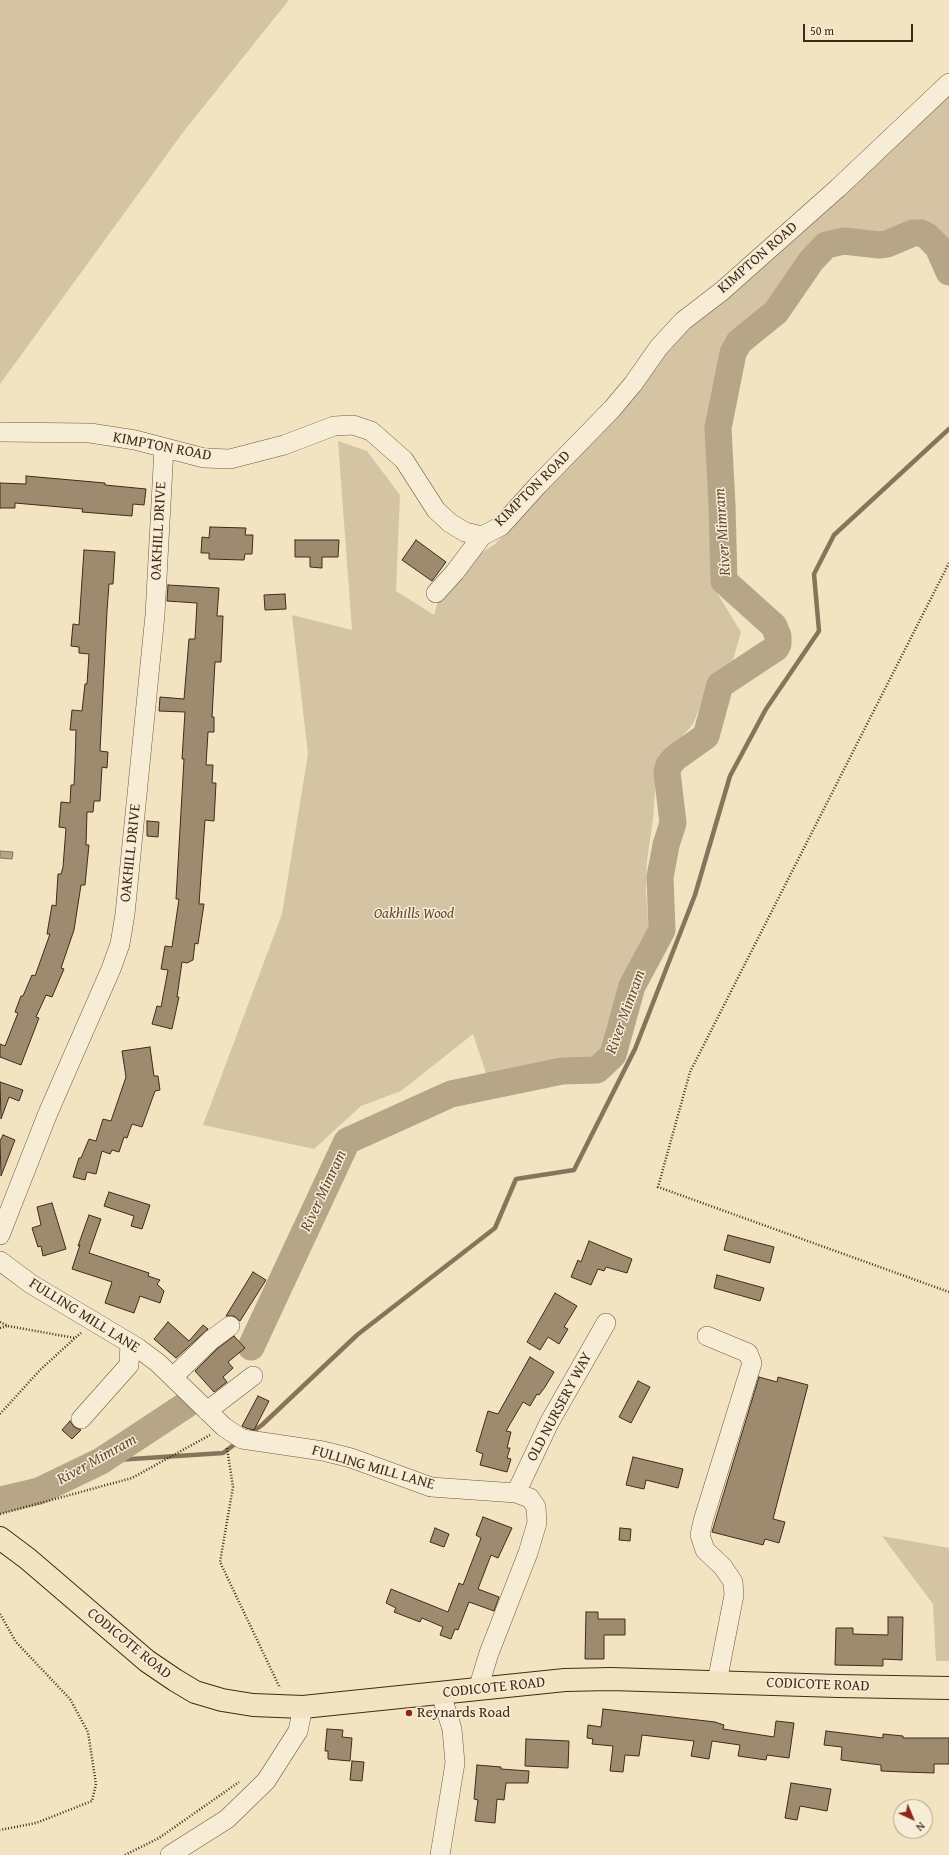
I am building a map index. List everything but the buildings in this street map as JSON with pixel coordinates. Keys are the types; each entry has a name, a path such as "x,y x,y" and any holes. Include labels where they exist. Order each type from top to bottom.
{"main road":[{"name":"CODICOTE ROAD","path":"0,1538 28,1559 147,1661 175,1680 195,1692 222,1700 253,1705 296,1707 441,1694 565,1680 611,1679 949,1688"}],"street":[{"name":"KIMPTON ROAD","path":"0,432 90,433 135,440 204,458 230,459 276,447 334,426 353,425 371,431 404,460 436,510 450,523 465,532 482,536 502,526 538,485 612,409 633,384 659,347 683,321 722,291 838,188 949,83"},
{"name":"OAKHILL DRIVE","path":"0,1235 48,1113 111,969 120,944 125,914 155,615 164,448"},
{"path":"436,593 455,572 482,536"},
{"name":"FULLING MILL LANE","path":"0,1261 31,1284 96,1322 153,1359 208,1410 224,1427 242,1439 323,1450 351,1458 431,1487 516,1493 530,1498 536,1507 537,1523 528,1553 489,1653 478,1689"},
{"name":"OLD NURSERY WAY","path":"516,1493 549,1423 606,1323"},
{"path":"173,1377 211,1340 230,1326"},
{"path":"707,1336 748,1353 752,1363 700,1535 705,1550 723,1567 733,1582 734,1595 717,1682"},
{"path":"129,1365 130,1343"},
{"path":"81,1419 129,1365 153,1359"},
{"path":"208,1410 253,1376"},
{"path":"440,1855 455,1763 452,1729 441,1694"},
{"path":"170,1855 227,1819 266,1781 298,1730 296,1707"}],"path":[{"path":"949,563 690,1072 658,1187 949,1292"},
{"path":"0,1322 8,1326 75,1338"},
{"path":"0,1414 40,1370 75,1338 96,1322"},
{"path":"0,1328 8,1326"},
{"path":"0,1514 132,1478 224,1427 233,1487 220,1562 296,1707"},
{"path":"0,1614 16,1642 70,1699 88,1732 96,1784 92,1801 36,1823 0,1830"},
{"path":"125,1855 159,1838 244,1778"}],"green space":[{"path":"0,0 289,0 184,131 0,384"},
{"name":"Oakhills Wood","path":"949,94 949,257 938,238 923,229 907,228 877,239 846,232 820,235 810,246 797,272 758,321 734,341 720,364 709,439 717,593 741,632 733,660 708,686 693,724 657,765 653,819 647,860 646,892 649,934 626,976 605,1052 592,1059 552,1065 488,1079 473,1034 401,1091 361,1106 314,1149 203,1125 282,914 308,754 292,615 352,630 338,441 367,451 400,495 396,591 434,615 443,584 453,589 460,574 477,556 495,544 583,452 685,328"},
{"path":"882,1536 949,1548 949,1661 936,1661 933,1604"}],"shaded area":[{"path":"0,851 13,852 12,859 0,858"}],"waterway":[{"name":"River Mimram","path":"251,1347 347,1141 451,1094 562,1071 597,1070 613,1055 632,986 662,930 660,877 666,845 673,823 667,772 669,765 675,758 706,736 720,685 776,648 778,644 778,636 774,626 724,581 718,428 733,353 739,342 776,312 811,261 826,245 844,241 879,245 887,244 913,233 921,233 927,236 938,247 949,272"},
{"path":"248,1435 262,1425 357,1335 495,1228 516,1179 574,1170 635,1049 695,895 730,776 766,709 819,631 814,574 834,535 949,429"},
{"name":"River Mimram","path":"0,1500 39,1491 101,1461 186,1405"},
{"path":"101,1461 223,1453 239,1441"}],"place":[{"name":"Reynards Road","path":"409,1713"}]}
